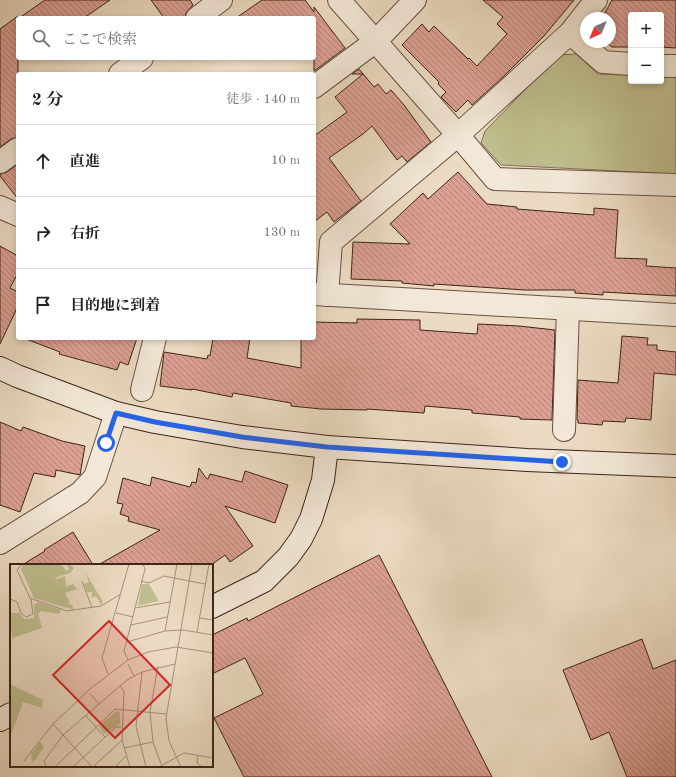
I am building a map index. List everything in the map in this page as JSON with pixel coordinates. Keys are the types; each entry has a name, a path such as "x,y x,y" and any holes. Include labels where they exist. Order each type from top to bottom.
{"street":[{"path":"200,16 221,0"},
{"path":"339,0 495,179 676,185"},
{"path":"316,86 376,41 415,0"},
{"path":"596,0 570,33 458,135 330,242 321,294 676,315"},
{"path":"570,33 603,62 628,64"},
{"path":"123,72 139,60"},
{"path":"664,66 676,66"},
{"path":"0,162 16,150"},
{"path":"0,207 16,214"},
{"path":"564,430 568,309"},
{"path":"142,390 154,340"},
{"path":"0,368 17,376 116,413 155,422 242,437 327,447 562,462 676,466"},
{"path":"5,534 80,493 95,477 116,413"},
{"path":"213,606 264,580 288,556 301,539 311,519 323,480 327,447"},
{"path":"0,720 10,715"}],"shaded area":[{"path":"576,54 598,74 628,75 628,84 664,84 664,76 676,77 676,174 501,165 481,143 485,131 559,55"}],"building":[{"path":"45,0 110,0 87,16 22,16"},
{"path":"151,0 190,0 193,5 186,13 185,16 163,16"},
{"path":"262,0 305,0 314,12 314,7 345,48 314,71 314,60 316,60 316,16 239,16"},
{"path":"483,0 574,0 544,36 503,77 472,105 468,100 456,112 441,97 446,92 438,84 439,82 402,45 422,24 429,32 434,26 477,66 507,34 497,24 503,17"},
{"path":"612,0 676,0 676,48 664,47 664,12 628,12 628,47 616,47 616,12 605,12"},
{"path":"16,17 16,60 18,60 18,72 16,72 16,138 11,139 0,147 0,29"},
{"path":"359,69 374,87 378,84 386,94 391,90 431,142 407,162 402,156 397,160 372,126 329,158 361,201 334,222 327,212 316,220 316,135 347,112 335,97 363,74 352,74"},
{"path":"16,165 16,196 0,176 0,174 7,172"},
{"path":"458,172 487,204 517,207 517,209 594,215 594,208 618,210 615,258 647,259 646,266 676,268 676,296 603,292 603,295 575,293 575,290 525,290 434,284 434,286 402,283 402,281 351,279 353,242 410,244 390,224 423,193 428,199"},
{"path":"0,246 16,255 16,277 10,288 16,291 16,310 0,344"},
{"path":"357,319 420,320 420,330 477,334 478,324 555,330 552,420 520,419 520,417 472,413 472,410 425,406 424,413 367,409 321,409 291,406 291,403 233,393 232,397 192,389 160,386 164,352 207,359 208,355 210,356 213,340 250,340 247,358 301,368 301,340 316,340 316,322 357,323"},
{"path":"622,336 648,338 647,345 657,345 657,350 676,352 676,375 654,373 651,420 626,418 625,422 603,421 602,425 578,423 578,380 618,383"},
{"path":"29,340 136,340 128,365 120,362 117,370 59,354 60,352"},
{"path":"0,422 21,431 23,427 62,441 85,446 80,475 56,470 55,477 34,473 20,512 0,505"},
{"path":"199,468 208,479 210,474 242,482 245,471 288,485 275,523 225,506 253,546 230,562 225,555 212,564 100,564 160,530 128,521 129,517 120,514 123,504 117,503 123,478 150,486 152,477 190,487 192,482 196,483"},
{"path":"73,532 92,564 24,564 45,551 44,550"},
{"path":"379,555 492,777 244,777 214,718 263,694 245,658 213,674 213,635 247,618 248,621"},
{"path":"642,639 653,669 676,660 676,777 627,777 609,732 591,740 563,670"}],"route":[{"path":"106,443 116,413 155,422 242,437 327,447 562,462"}]}
